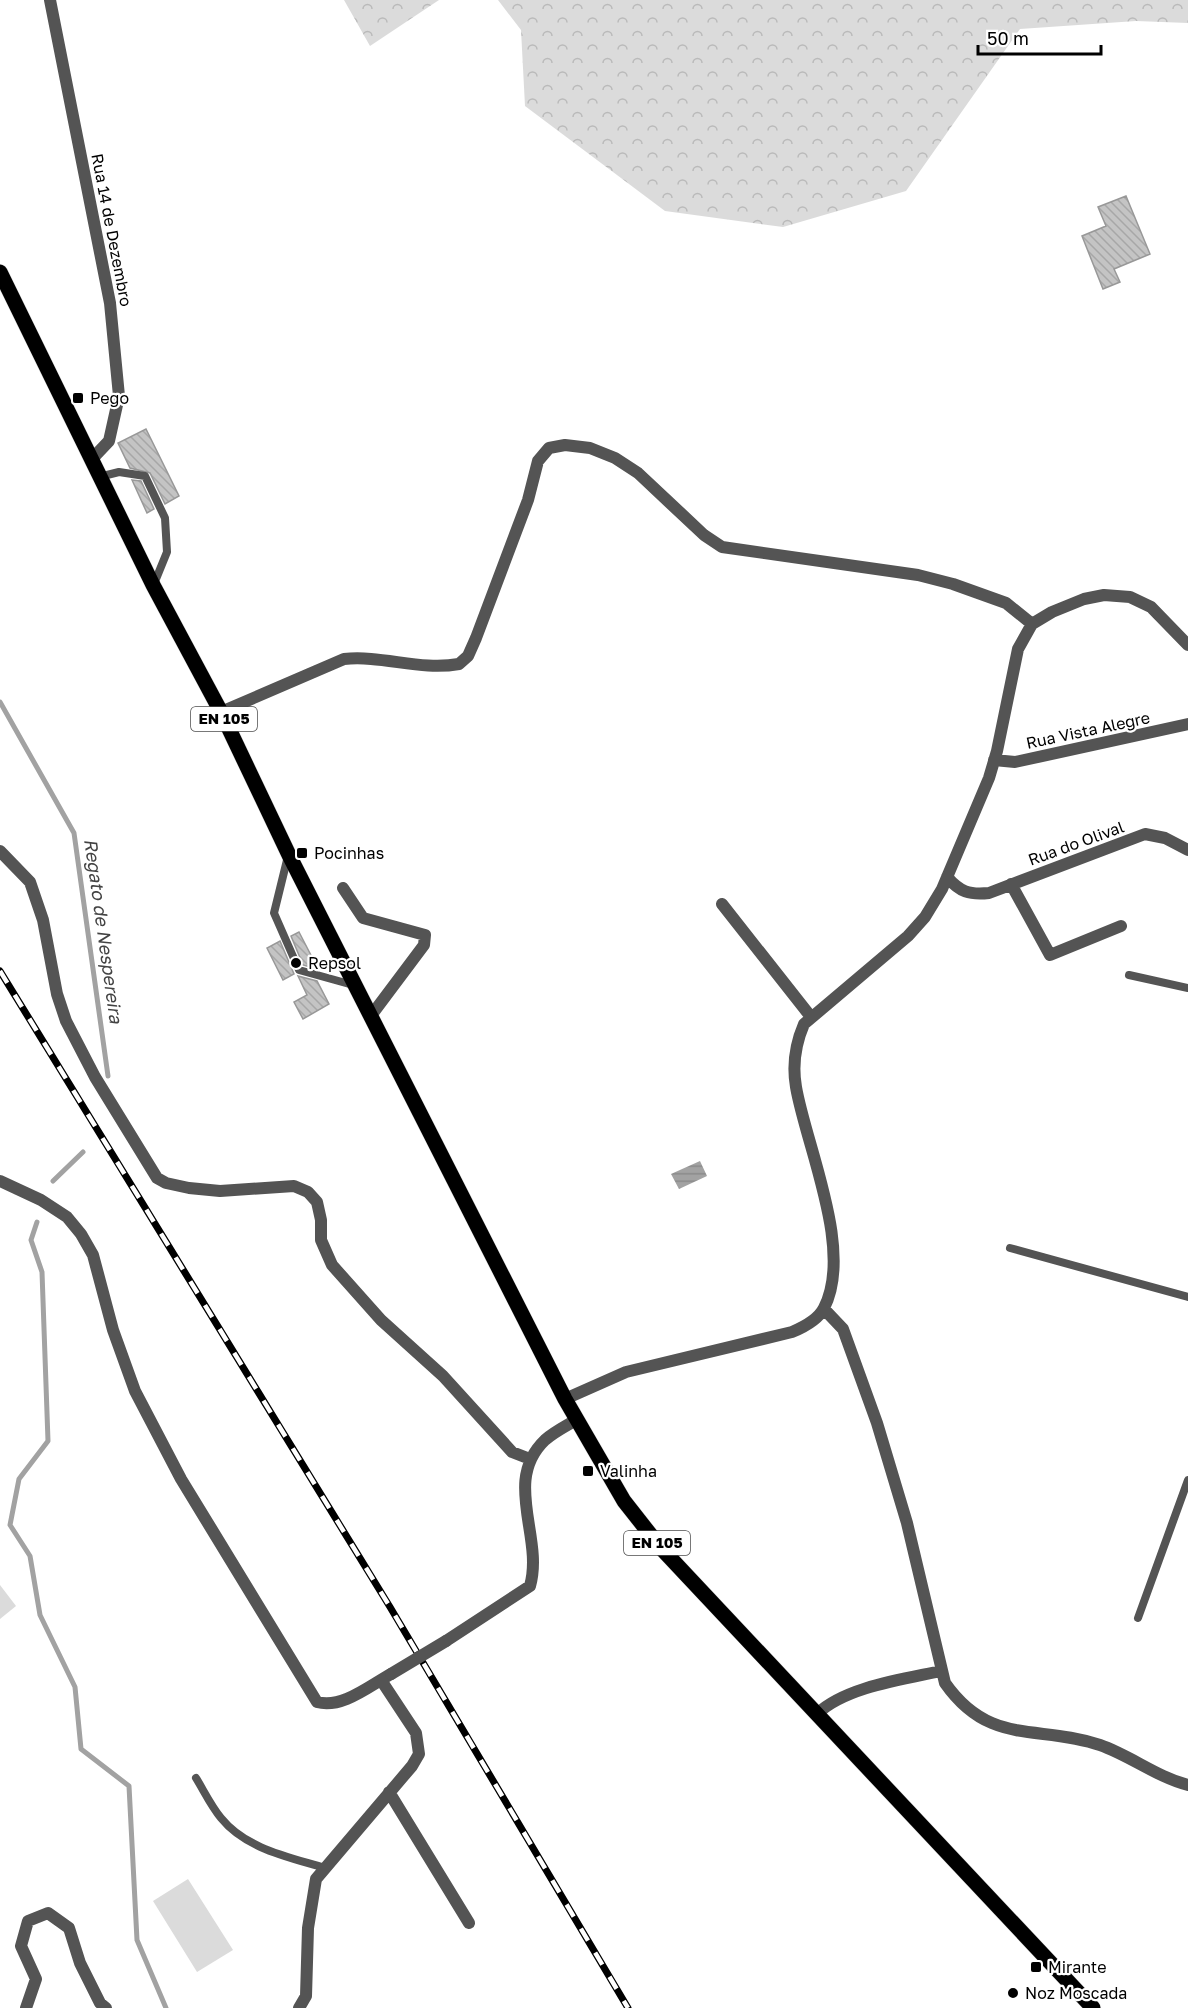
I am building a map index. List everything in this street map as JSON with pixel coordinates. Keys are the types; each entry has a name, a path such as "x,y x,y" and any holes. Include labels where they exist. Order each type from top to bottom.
{"main road":[{"name":"EN 105","path":"0,272 99,477 153,585 221,712 370,1017 576,1420 624,1501 662,1548 1093,2008"}],"street":[{"name":"Rua 14 de Dezembro","path":"50,0 110,303 119,396 109,441 91,460"},
{"path":"221,712 344,659 363,657 420,667 459,664 468,656 476,638 528,500 538,461 549,448 565,445 590,448 615,458 638,473 704,535 722,547 876,567 927,577 1006,603 1032,624"},
{"path":"565,1399 626,1372 792,1332 808,1325 824,1309 833,1266 830,1222 818,1163 796,1087 794,1064 796,1044 804,1024 908,936 925,917 947,877 994,760 1018,649 1032,624 1052,612 1084,599 1104,595 1130,597 1151,607 1188,645"},
{"name":"Rua Vista Alegre","path":"994,760 1015,762 1188,724"},
{"name":"Rua do Olival","path":"947,877 959,891 974,895 989,893 1145,834 1165,838 1187,852"},
{"path":"0,851 21,870 38,899 57,994 66,1021 95,1077 157,1178 166,1183 189,1188 220,1191 294,1186 308,1192 316,1202 321,1220 321,1240 332,1265 381,1320 467,1400 512,1452 530,1459"},
{"path":"1011,884 1050,954 1120,926"},
{"path":"343,888 363,918 425,935 424,945 370,1017"},
{"path":"722,904 811,1017"},
{"path":"0,1181 41,1200 67,1217 81,1234 93,1255 113,1330 135,1391 181,1479 316,1702 327,1705 337,1703 386,1677 530,1586 534,1571 524,1481 530,1459 546,1440 576,1420"},
{"path":"824,1309 843,1329 877,1423 907,1523 941,1671 945,1683 955,1697 990,1724 1018,1732 1100,1745 1188,1785"},
{"path":"817,1714 839,1699 890,1682 941,1671"},
{"path":"299,2008 306,1996 308,1928 316,1879 417,1760 420,1747 416,1733 386,1677"},
{"path":"389,1792 469,1923"},
{"path":"26,2008 36,1979 21,1946 28,1921 48,1913 69,1929 80,1963 100,2003 106,2008"}],"lane":[{"path":"99,477 119,472 145,476 165,518 167,552 153,585"},
{"path":"289,855 274,913 299,970 354,985"},
{"path":"1129,975 1188,988"},
{"path":"1010,1248 1188,1297"},
{"path":"1138,1618 1188,1480"},
{"path":"196,1778 221,1818 238,1833 262,1849 325,1868"}],"green space":[{"path":"344,0 439,0 370,46"},
{"path":"498,0 1188,0 1188,23 1136,21 1020,29 906,191 783,227 665,211 525,106 521,30"},
{"path":"0,1585 16,1606 0,1619"},
{"path":"188,1879 233,1950 197,1972 153,1901"}],"shaded area":[{"path":"700,1161 707,1176 679,1189 671,1174"}],"building":[{"path":"1126,196 1150,254 1114,269 1120,282 1103,289 1082,236 1106,226 1098,207"},
{"path":"146,429 179,496 165,504 150,473 130,468 118,443"},
{"path":"132,480 141,481 154,509 147,513"},
{"path":"299,932 315,963 310,967 303,965 291,936"},
{"path":"280,941 294,974 283,980 267,948"},
{"path":"298,976 317,981 329,1004 303,1019 294,1002 307,995"}],"waterway":[{"name":"Regato de Nespereira","path":"0,702 74,833 108,1076"},
{"path":"53,1181 83,1152"},
{"path":"37,1222 31,1240 42,1272 48,1441 19,1479 10,1525 30,1556 40,1615 75,1687 81,1749 129,1786 137,1940 166,2008"}],"railway":[{"path":"0,971 390,1607 628,2008"}],"place":[{"name":"Pego","path":"78,398"},
{"name":"Pocinhas","path":"302,853"},
{"name":"Repsol","path":"296,963"},
{"name":"Valinha","path":"588,1471"},
{"name":"Mirante","path":"1036,1967"},
{"name":"Noz Moscada","path":"1013,1993"}]}
